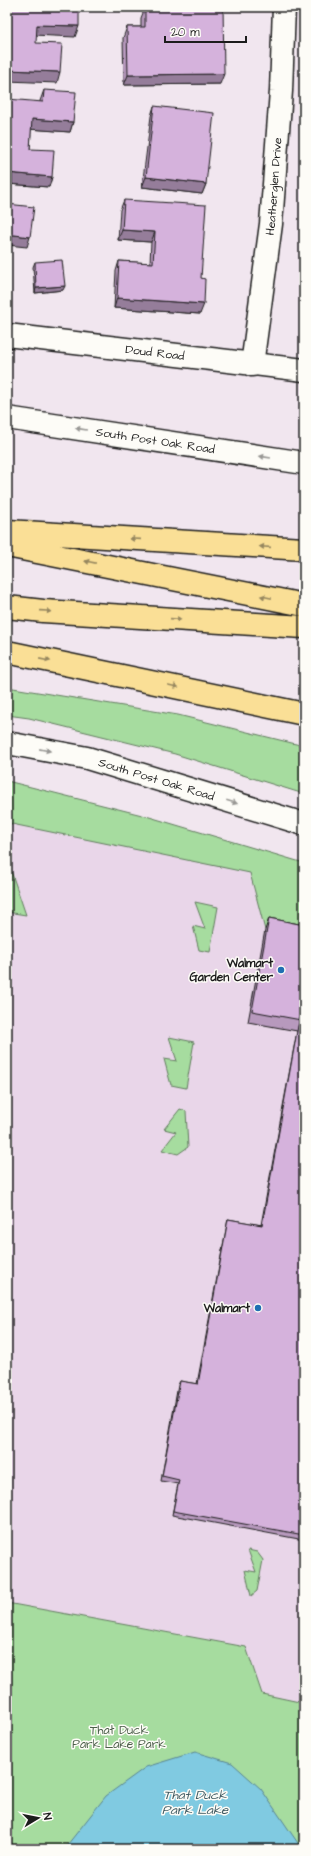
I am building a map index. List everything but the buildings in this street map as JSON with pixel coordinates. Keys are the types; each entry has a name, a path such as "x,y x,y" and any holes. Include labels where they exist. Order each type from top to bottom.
{"highway":[{"path":"7,531 304,549"},
{"path":"7,546 211,585 304,605"},
{"path":"7,607 43,611 304,627"},
{"path":"7,652 304,714"}],"street":[{"name":"Heatherglen Drive","path":"252,365 271,224 281,91 284,7"},
{"name":"Doud Road","path":"7,334 252,365 304,370"},
{"name":"South Post Oak Road","path":"7,418 304,463"},
{"name":"South Post Oak Road","path":"7,743 87,758 304,824"}],"shaded area":[{"path":"7,781 146,816 304,863 304,1703 262,1695 246,1647 7,1603"}],"green space":[{"path":"7,687 178,715 304,746 304,794 175,754 29,718 7,715"},
{"path":"7,781 146,816 304,863 304,937 265,930 250,873 7,823"},
{"path":"7,868 10,868 26,915 7,912"},
{"path":"195,902 218,907 210,952 199,950 193,926 205,929"},
{"path":"169,1037 194,1042 186,1088 171,1085 164,1059 177,1061"},
{"path":"180,1109 186,1111 188,1147 178,1154 162,1150 176,1132 164,1129"},
{"path":"248,1550 257,1552 263,1560 257,1591 251,1596 245,1570 256,1572"},
{"name":"That Duck Park Lake Park","path":"7,1603 246,1647 262,1694 304,1703 304,1849 7,1849"}],"water":[{"name":"That Duck Park Lake","path":"195,1752 232,1763 261,1789 302,1849 64,1849 106,1796 146,1767"}],"place":[{"name":"Walmart Garden Center","path":"281,970"},
{"name":"Walmart","path":"258,1308"}]}
